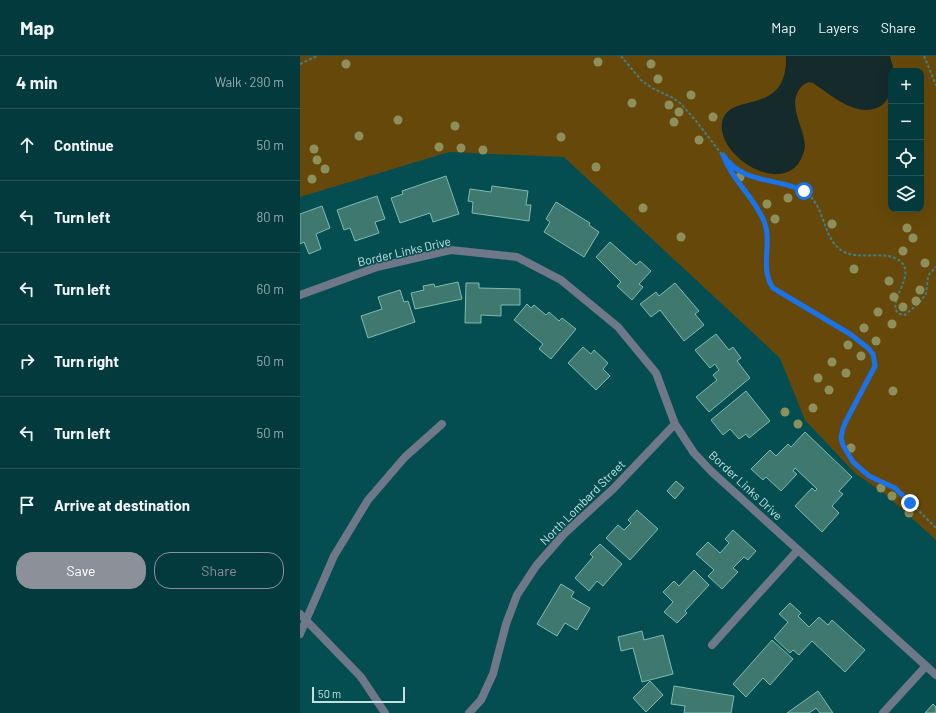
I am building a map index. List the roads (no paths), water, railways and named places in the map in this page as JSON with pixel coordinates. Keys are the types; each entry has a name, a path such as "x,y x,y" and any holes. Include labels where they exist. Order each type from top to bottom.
{"street":[{"name":"Border Links Drive","path":"300,295 377,267 451,250 517,257 561,280 618,327 656,373 675,424 694,453 711,471 936,675"},
{"path":"300,634 303,616 334,556 368,500 405,457 442,424"},
{"name":"North Lombard Street","path":"469,713 481,700 493,674 506,624 517,595 536,566 564,534 613,490 675,424"},
{"path":"712,645 798,550"},
{"path":"303,616 361,676 385,713"},
{"path":"884,713 926,666"}],"water":[{"path":"786,56 890,56 893,68 888,68 888,98 879,107 870,110 862,110 844,104 813,83 808,82 802,86 797,93 795,108 804,139 804,152 798,164 788,172 776,174 763,172 750,166 738,157 729,147 723,135 722,123 726,113 734,107 757,101 768,96 778,88 784,76"}]}
